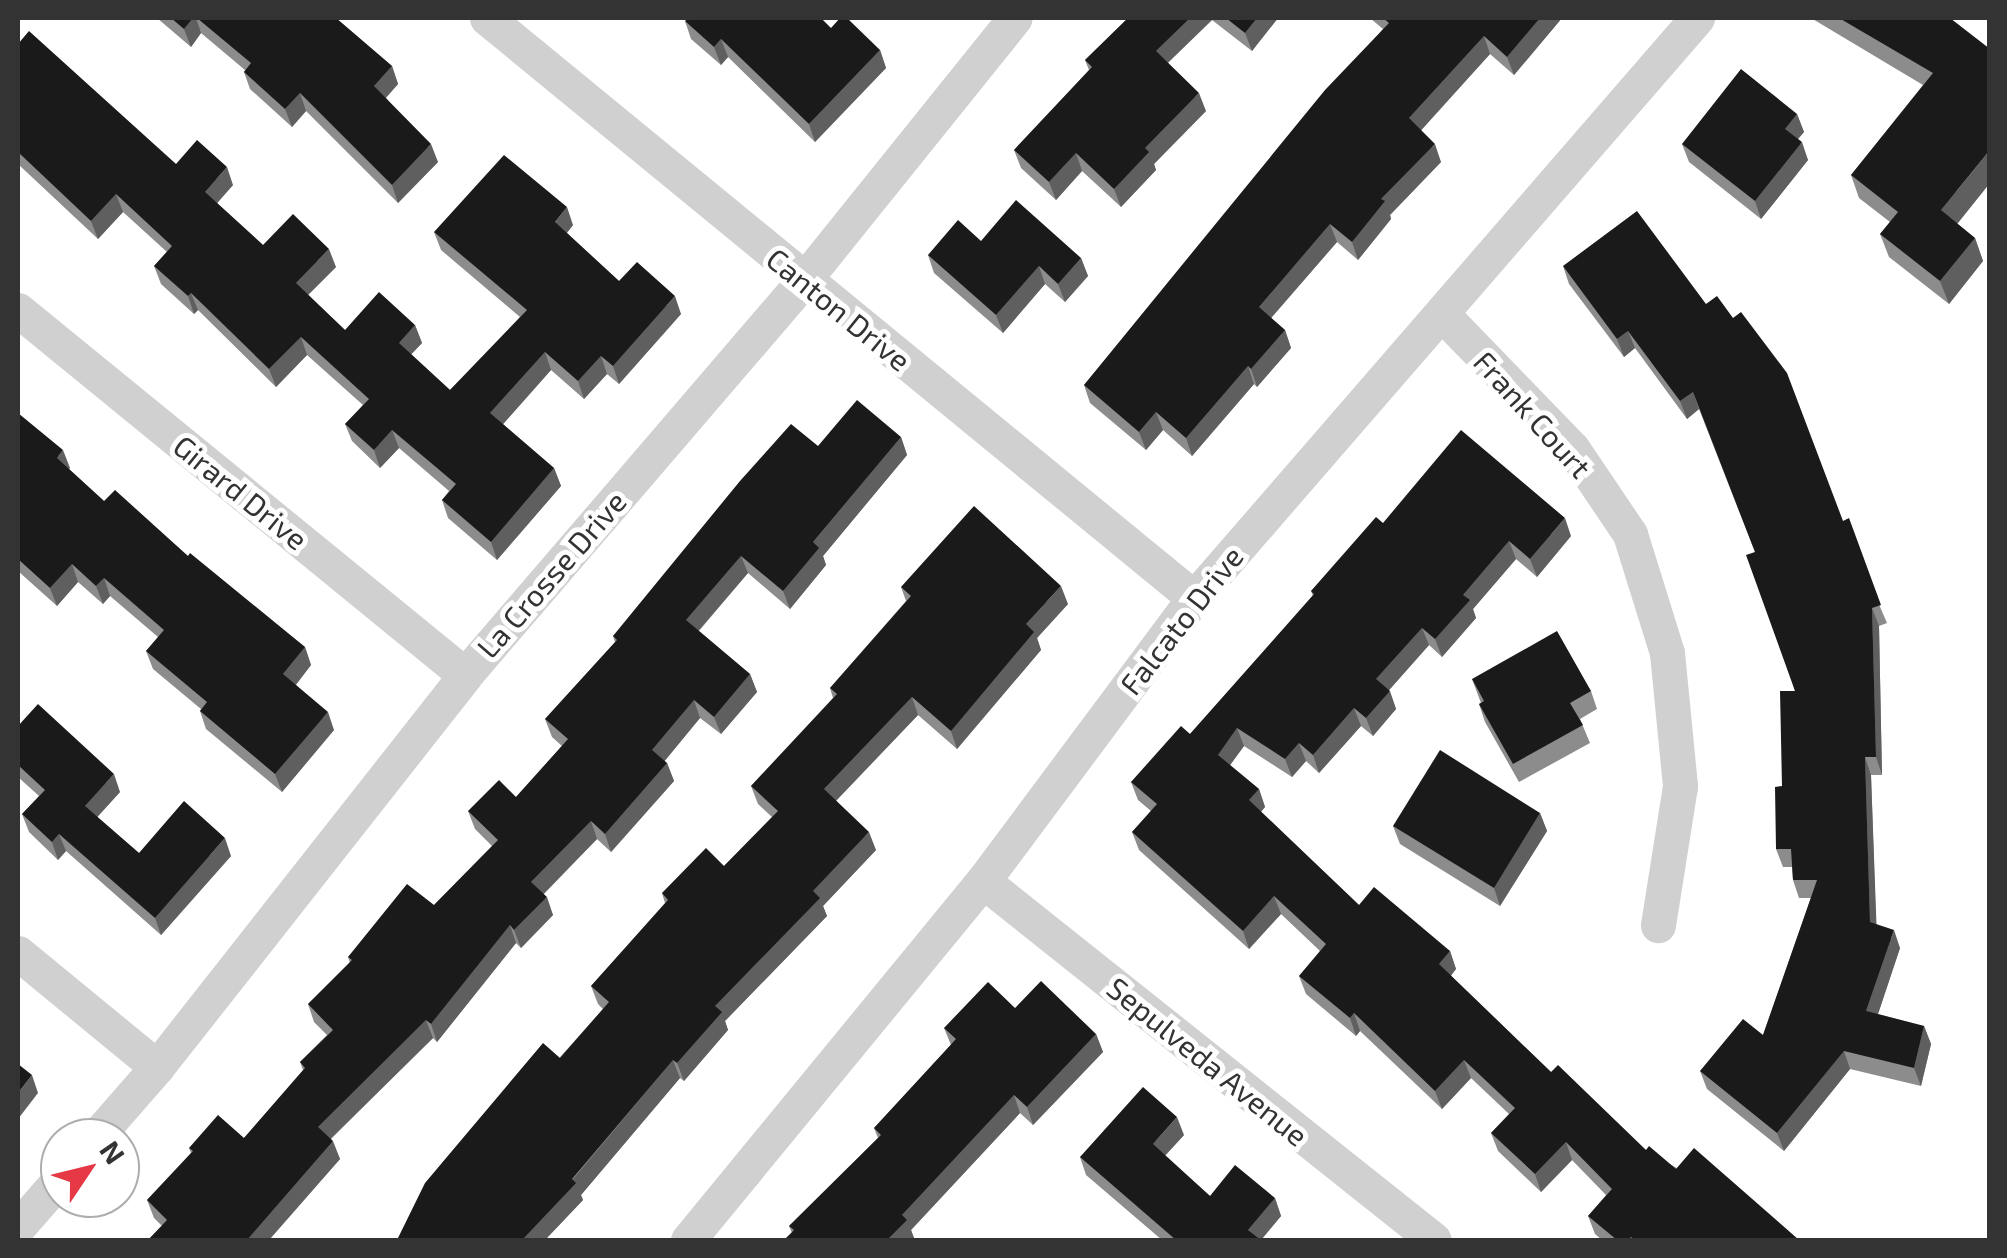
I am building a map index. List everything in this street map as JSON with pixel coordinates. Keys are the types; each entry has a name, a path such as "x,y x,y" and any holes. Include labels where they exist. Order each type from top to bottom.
{"street":[{"name":"Canton Drive","path":"487,18 1194,598"},
{"name":"La Crosse Drive","path":"113,1118 157,1068 465,675 804,280 1015,18"},
{"name":"Falcato Drive","path":"688,1240 983,881 1194,598 1697,18"},
{"name":"Girard Drive","path":"18,310 465,675"},
{"name":"Frank Court","path":"1443,315 1572,448 1630,534 1668,654 1680,786 1658,925"},
{"name":"Sepulveda Avenue","path":"983,881 1434,1240"},
{"path":"18,954 157,1068"},
{"path":"18,1227 40,1201"}],"building":[{"path":"171,18 193,18 184,29"},
{"path":"197,18 336,18 392,66 374,86 431,144 392,185 300,93 285,109 244,72 251,63"},
{"path":"821,18 831,28 840,18 847,18 880,50 809,124 721,39 714,47 685,21"},
{"path":"1128,18 1190,18 1156,51 1199,93 1145,148 1149,152 1114,189 1076,153 1049,182 1014,150 1092,67 1085,60"},
{"path":"1226,18 1257,18 1245,33"},
{"path":"1383,18 1540,18 1507,57 1484,36 1409,118 1435,144 1381,199 1385,201 1352,242 1330,224 1259,307 1285,330 1186,438 1156,412 1139,432 1084,385 1325,90 1389,23"},
{"path":"1839,18 1950,18 1990,49 1990,150 1941,210 1975,238 1940,281 1880,234 1898,212 1851,175 1933,73"},
{"path":"29,31 176,164 197,140 227,167 205,192 263,245 293,214 329,249 296,283 345,330 379,292 415,325 399,343 450,390 527,310 434,232 504,155 567,207 555,222 619,281 637,262 675,296 613,366 601,356 578,381 545,352 490,413 554,468 491,542 442,500 456,484 392,430 374,450 345,424 369,399 301,337 269,369 191,293 188,296 154,266 172,246 116,194 91,221 18,152 18,44"},
{"path":"1741,69 1797,114 1785,129 1802,142 1755,201 1682,144"},
{"path":"1016,200 1081,258 1058,284 1039,266 996,315 928,255 958,220 981,241"},
{"path":"1637,211 1706,304 1717,296 1733,318 1741,312 1787,373 1843,521 1849,518 1881,605 1872,608 1876,757 1865,757 1870,922 1894,930 1866,1011 1924,1026 1914,1068 1844,1051 1777,1133 1700,1071 1743,1019 1763,1035 1817,880 1793,880 1791,849 1776,849 1775,787 1782,786 1780,691 1795,691 1746,555 1755,552 1693,392 1680,401 1628,331 1617,339 1563,266"},
{"path":"857,400 901,437 813,542 819,548 783,591 741,556 686,620 750,674 714,717 694,700 652,750 667,763 605,834 591,821 531,882 547,897 514,930 510,925 431,1024 426,1020 318,1127 333,1141 247,1240 148,1240 167,1220 147,1200 193,1151 189,1148 218,1115 244,1138 305,1068 300,1062 333,1030 308,1004 352,960 348,957 407,884 434,905 498,840 468,811 499,780 516,797 568,739 545,719 617,640 613,636 740,481 791,424 818,446"},
{"path":"18,413 63,450 57,458 104,501 115,490 188,556 190,553 305,647 283,674 328,712 275,774 200,711 207,702 146,651 164,630 104,578 96,586 72,564 50,588 18,559"},
{"path":"1461,430 1565,518 1530,559 1509,541 1463,595 1470,600 1435,639 1422,628 1376,679 1390,691 1366,718 1354,708 1313,755 1299,743 1285,759 1237,728 1218,755 1259,789 1249,800 1359,905 1374,887 1450,951 1439,964 1551,1072 1558,1065 1646,1150 1649,1146 1676,1169 1694,1148 1799,1240 1617,1240 1588,1216 1612,1189 1566,1142 1535,1174 1491,1133 1515,1108 1464,1060 1435,1091 1354,1013 1350,1018 1299,976 1326,944 1274,896 1243,931 1132,832 1157,804 1131,782 1181,726 1190,734 1314,594 1311,591 1376,517 1383,523"},
{"path":"974,506 1061,586 1026,624 1034,632 951,731 912,697 824,789 869,832 813,891 820,898 715,1006 722,1012 677,1063 673,1060 572,1179 576,1183 522,1240 397,1240 425,1183 543,1043 560,1058 609,1002 591,986 668,900 662,893 706,848 724,866 778,811 751,786 837,694 830,688 911,596 901,587"},
{"path":"1557,631 1591,691 1570,703 1583,725 1513,764 1479,704 1484,701 1472,679"},
{"path":"38,704 114,774 85,806 139,853 184,801 225,838 155,918 59,834 52,842 22,814 45,790 18,765 18,726"},
{"path":"1440,750 1540,813 1494,888 1393,826"},
{"path":"1041,981 1096,1034 1027,1107 1014,1095 902,1215 907,1220 887,1240 784,1240 794,1230 789,1226 881,1135 874,1128 956,1039 944,1028 988,982 1015,1008"},
{"path":"18,1064 32,1075 18,1093"},
{"path":"1143,1087 1177,1117 1153,1144 1210,1196 1235,1165 1275,1198 1248,1230 1261,1240 1176,1240 1080,1157"}]}
